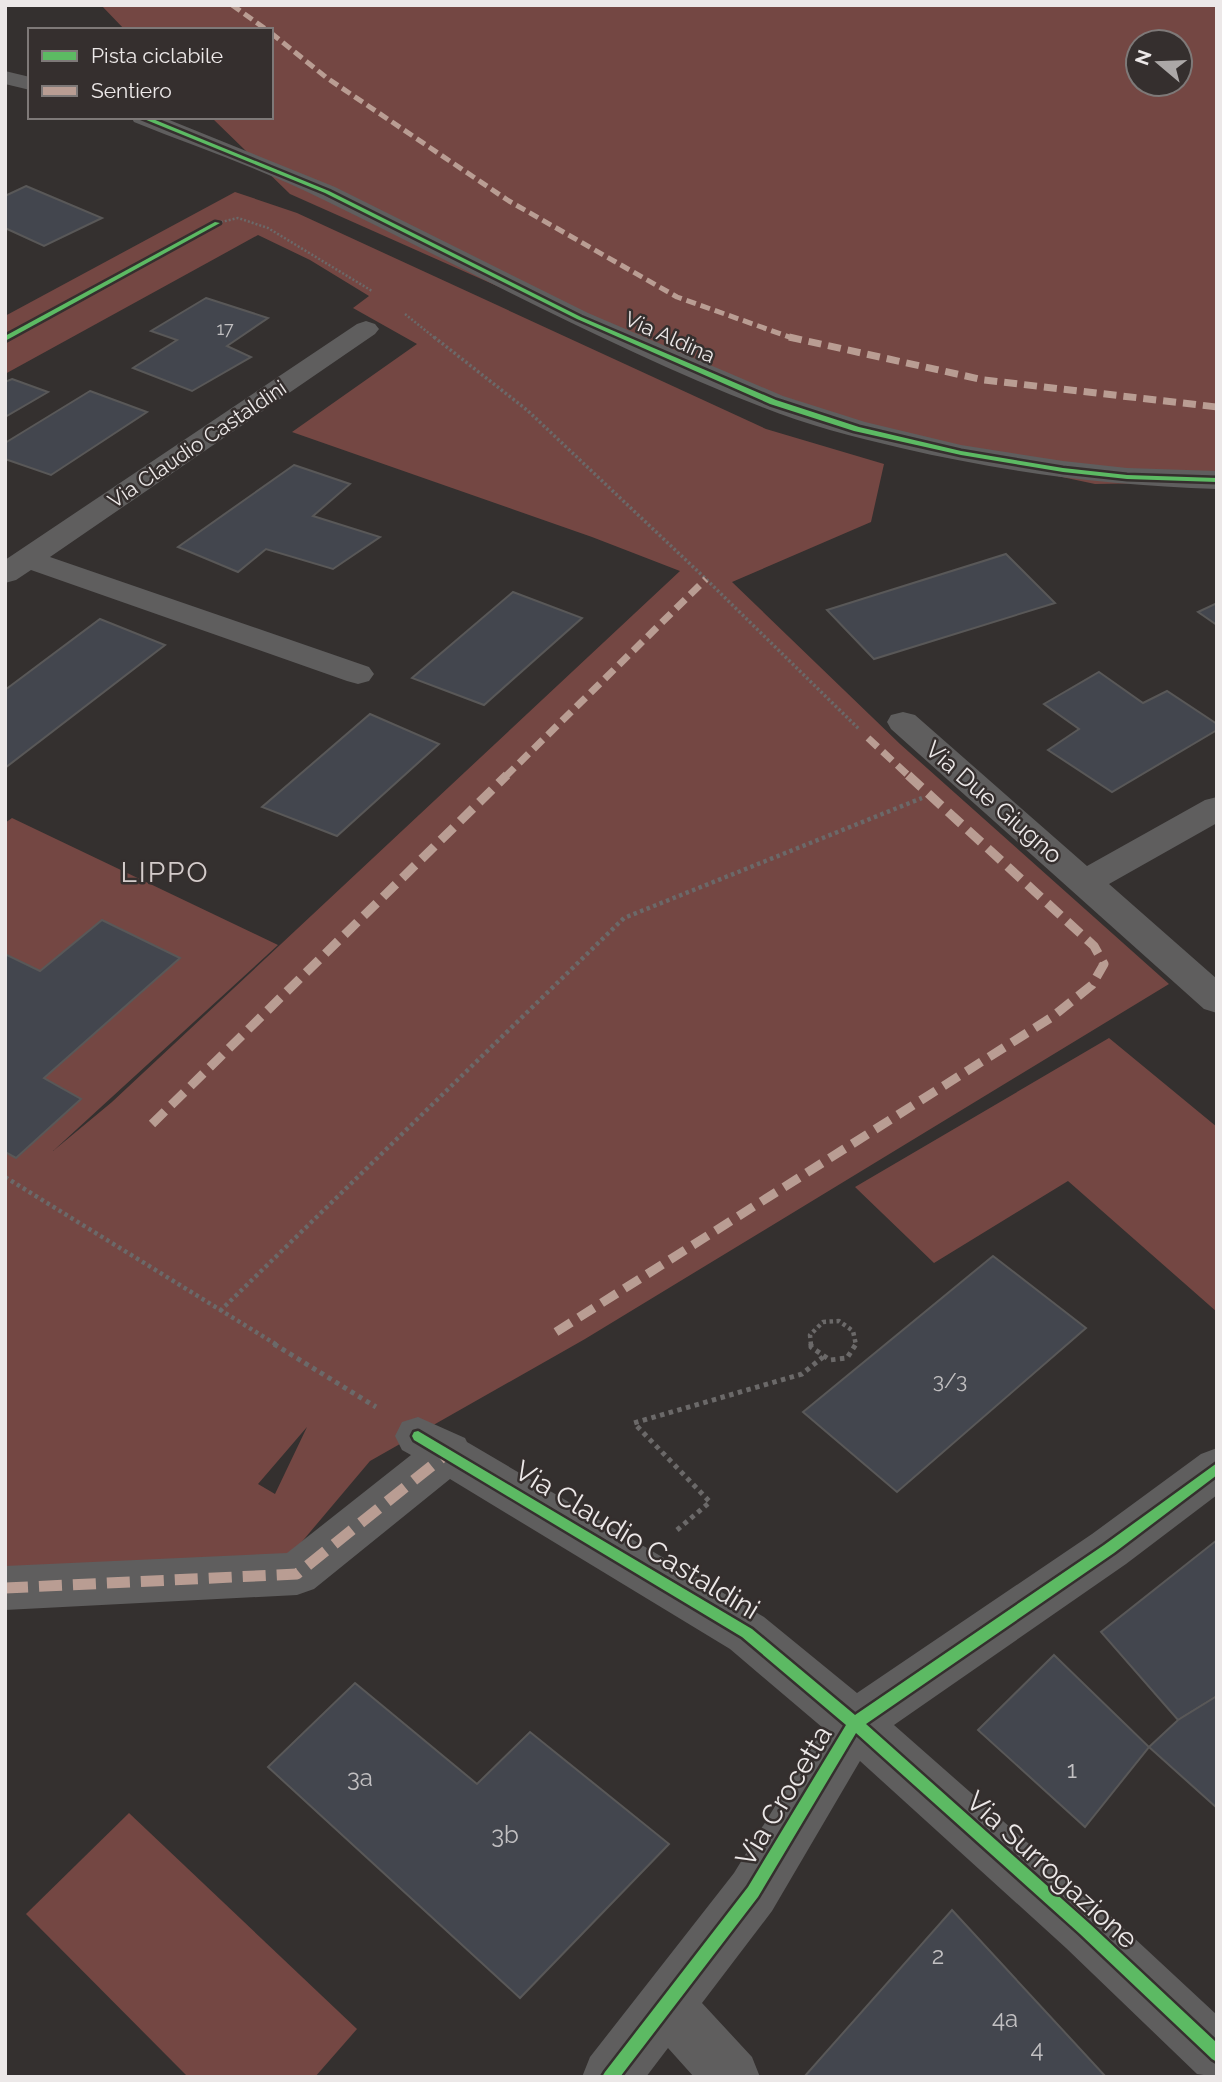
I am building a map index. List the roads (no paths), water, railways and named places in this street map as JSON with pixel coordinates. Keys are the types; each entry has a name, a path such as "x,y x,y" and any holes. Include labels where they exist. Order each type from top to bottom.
{"street":[{"path":"5,77 28,83"},
{"name":"Via Aldina","path":"147,119 327,192 579,317 710,377 784,406 899,440 1016,463 1127,477 1217,480"},
{"name":"Via Claudio Castaldini","path":"17,566 366,329"},
{"name":"Via Claudio Castaldini","path":"17,566 358,674"},
{"name":"Via Due Giugno","path":"911,729 1217,1000"},
{"name":"Via Due Giugno","path":"1084,883 1217,808"},
{"name":"Via Claudio Castaldini","path":"5,1588 297,1574 433,1444 747,1633 855,1723"},
{"name":"Via Crocetta","path":"610,2077 753,1892 855,1723 1109,1549 1217,1468"},
{"name":"Via Surrogazione","path":"855,1723 1085,1929 1217,2054"},
{"path":"667,2006 732,2077"}],"district":[{"name":"LIPPO","path":"165,872"}]}
